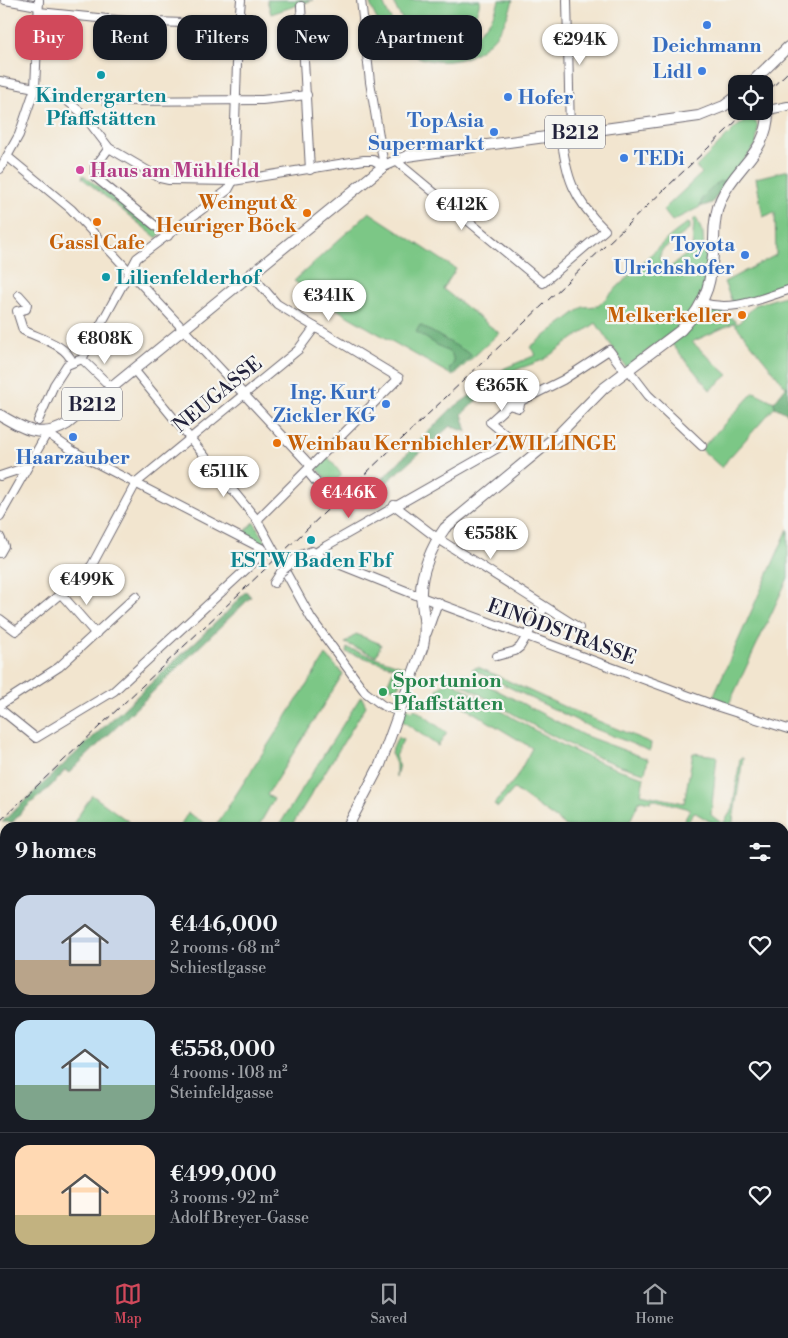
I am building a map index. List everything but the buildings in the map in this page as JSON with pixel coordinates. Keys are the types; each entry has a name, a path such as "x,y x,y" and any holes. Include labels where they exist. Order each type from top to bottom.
{"main road":[{"path":"759,75 788,47"},
{"name":"B212","path":"0,415 22,429 37,433 47,433 67,424 384,166 420,152 699,116 728,106"},
{"path":"350,822 380,765 426,635 421,597 422,581 438,538 446,528 559,434 604,388 680,330 703,303 713,264 717,209 730,183 761,145 766,133 766,120"}],"street":[{"path":"6,0 127,21 177,23"},
{"path":"241,15 242,0"},
{"path":"361,0 370,82 384,166"},
{"path":"396,161 543,283 604,230 583,208 572,189 564,161 567,0"},
{"path":"0,169 19,134 35,88 38,6"},
{"path":"301,6 310,170"},
{"path":"38,421 54,385 67,365 82,359 136,258 228,190 233,181 238,60"},
{"path":"0,81 53,93 83,114 109,148 160,178 169,180 233,181 364,160 373,160 384,166"},
{"path":"106,101 236,101 307,95"},
{"path":"773,108 788,106"},
{"path":"109,148 95,167 95,177 168,236"},
{"path":"8,156 71,209 242,394 308,468 316,482"},
{"path":"251,274 277,304 399,378 257,520"},
{"path":"703,303 718,308 730,308 788,290"},
{"path":"19,295 27,304 26,309 17,311 23,330 58,347 70,356 72,362"},
{"name":"NEUGASSE","path":"136,483 242,394 298,350 315,327"},
{"path":"579,628 544,608 438,538 394,505 512,440 490,422 515,398 521,401 563,380 610,350 648,395 702,446"},
{"path":"82,359 112,388"},
{"path":"134,371 257,520 311,618 332,650 365,692 382,706 399,712"},
{"path":"0,516 47,433 62,445 263,549 254,562 114,691 36,738 0,707 59,667 136,596"},
{"path":"0,476 27,467"},
{"path":"13,472 21,478"},
{"path":"0,619 16,631 92,565 136,483"},
{"name":"EINÖDSTRASSE","path":"394,505 317,552 326,561 421,597 719,707 788,729"},
{"path":"0,537 4,546 0,553"},
{"path":"274,583 281,572 298,556 312,551"},
{"path":"60,594 96,634"},
{"path":"426,635 438,602"},
{"path":"497,656 515,651 520,647 544,608"}],"green space":[{"path":"267,0 313,0 271,14"},
{"path":"369,0 382,0 389,15 376,15"},
{"path":"393,0 480,0 476,15 400,15"},
{"path":"499,0 513,0 502,27 482,48 482,29 493,15"},
{"path":"433,60 454,60 442,62"},
{"path":"747,120 756,122 758,127 756,145 727,181 703,197 700,207 672,221 663,210 702,173 696,167 735,128"},
{"path":"788,170 788,286 733,304 724,282 776,255 775,212 763,217 756,178"},
{"path":"83,175 161,233 157,238 82,178"},
{"path":"727,181 712,203 700,207 703,197 718,182"},
{"path":"369,212 456,269 443,289 499,333 453,376 349,317 294,281"},
{"path":"696,217 703,234 704,249 710,245 702,293 683,324 626,367 596,323 543,360 502,375 483,394 478,390 505,368 536,355 530,347 583,307 598,306 669,237 687,223 690,224 690,229 662,250 659,258 668,269 692,250 694,219"},
{"path":"788,295 788,387 786,387 734,323 692,342 728,375 710,390 671,343 703,310 724,311 738,324 755,305"},
{"path":"420,325 472,355 452,374 449,370 454,362 452,354 416,332"},
{"path":"788,387 788,414 775,407 774,402"},
{"path":"478,390 483,394 462,414 467,432 450,426 377,491 377,484 450,410"},
{"path":"754,392 774,402 775,407 722,468 701,449"},
{"path":"328,457 342,475 331,484 317,468"},
{"path":"254,522 271,550 260,562 258,562 266,549 242,535"},
{"path":"788,529 788,578 728,706 713,697"},
{"path":"246,591 251,597 69,773 65,770 13,822 2,822 225,614"},
{"path":"356,634 381,644 376,656 345,643"},
{"path":"347,648 408,668 407,671 346,652"},
{"path":"326,655 343,674 267,795 274,799 261,822 218,822"},
{"path":"478,667 567,708 651,743 650,751 588,726 472,669"},
{"path":"394,668 404,672 397,689 387,685"},
{"path":"464,673 583,735 648,759 645,773 594,756 570,745 453,679"},
{"path":"449,680 568,748 618,769 644,777 641,794 684,803 693,753 717,756 711,815 720,822 711,822 694,812 688,822 683,822 690,809 652,799 651,802 640,800 629,822 560,822 514,789 498,807 494,804 516,778 532,748 436,690"},
{"path":"361,696 366,706 294,822 281,822"},
{"path":"405,707 412,711 415,709 447,733 438,746 401,720"},
{"path":"398,737 403,740 395,756 399,764 396,777 396,764 391,753"},
{"path":"740,758 743,758 733,822 724,822 733,808"},
{"path":"92,795 129,822 74,822"},
{"path":"188,813 203,822 182,822"}],"railway":[{"path":"773,86 788,72"},
{"path":"0,821 738,120"}],"place":[{"name":"Deichmann","path":"707,25"},
{"name":"Lidl","path":"702,71"},
{"name":"Kindergarten Pfaffstätten","path":"101,75"},
{"name":"Hofer","path":"508,97"},
{"name":"TopAsia Supermarkt","path":"494,132"},
{"name":"TEDi","path":"624,158"},
{"name":"Haus am Mühlfeld","path":"80,170"},
{"name":"Weingut & Heuriger Böck","path":"307,213"},
{"name":"Gassl Cafe","path":"97,222"},
{"name":"Toyota Ulrichshofer","path":"745,255"},
{"name":"Lilienfelderhof","path":"106,277"},
{"name":"Melkerkeller","path":"742,315"},
{"name":"Ing. Kurt Zickler KG","path":"386,404"},
{"name":"Haarzauber","path":"73,437"},
{"name":"Weinbau Kernbichler ZWILLINGE","path":"277,443"},
{"name":"ESTW Baden Fbf","path":"311,540"},
{"name":"Sportunion Pfaffstätten","path":"383,692"}]}
